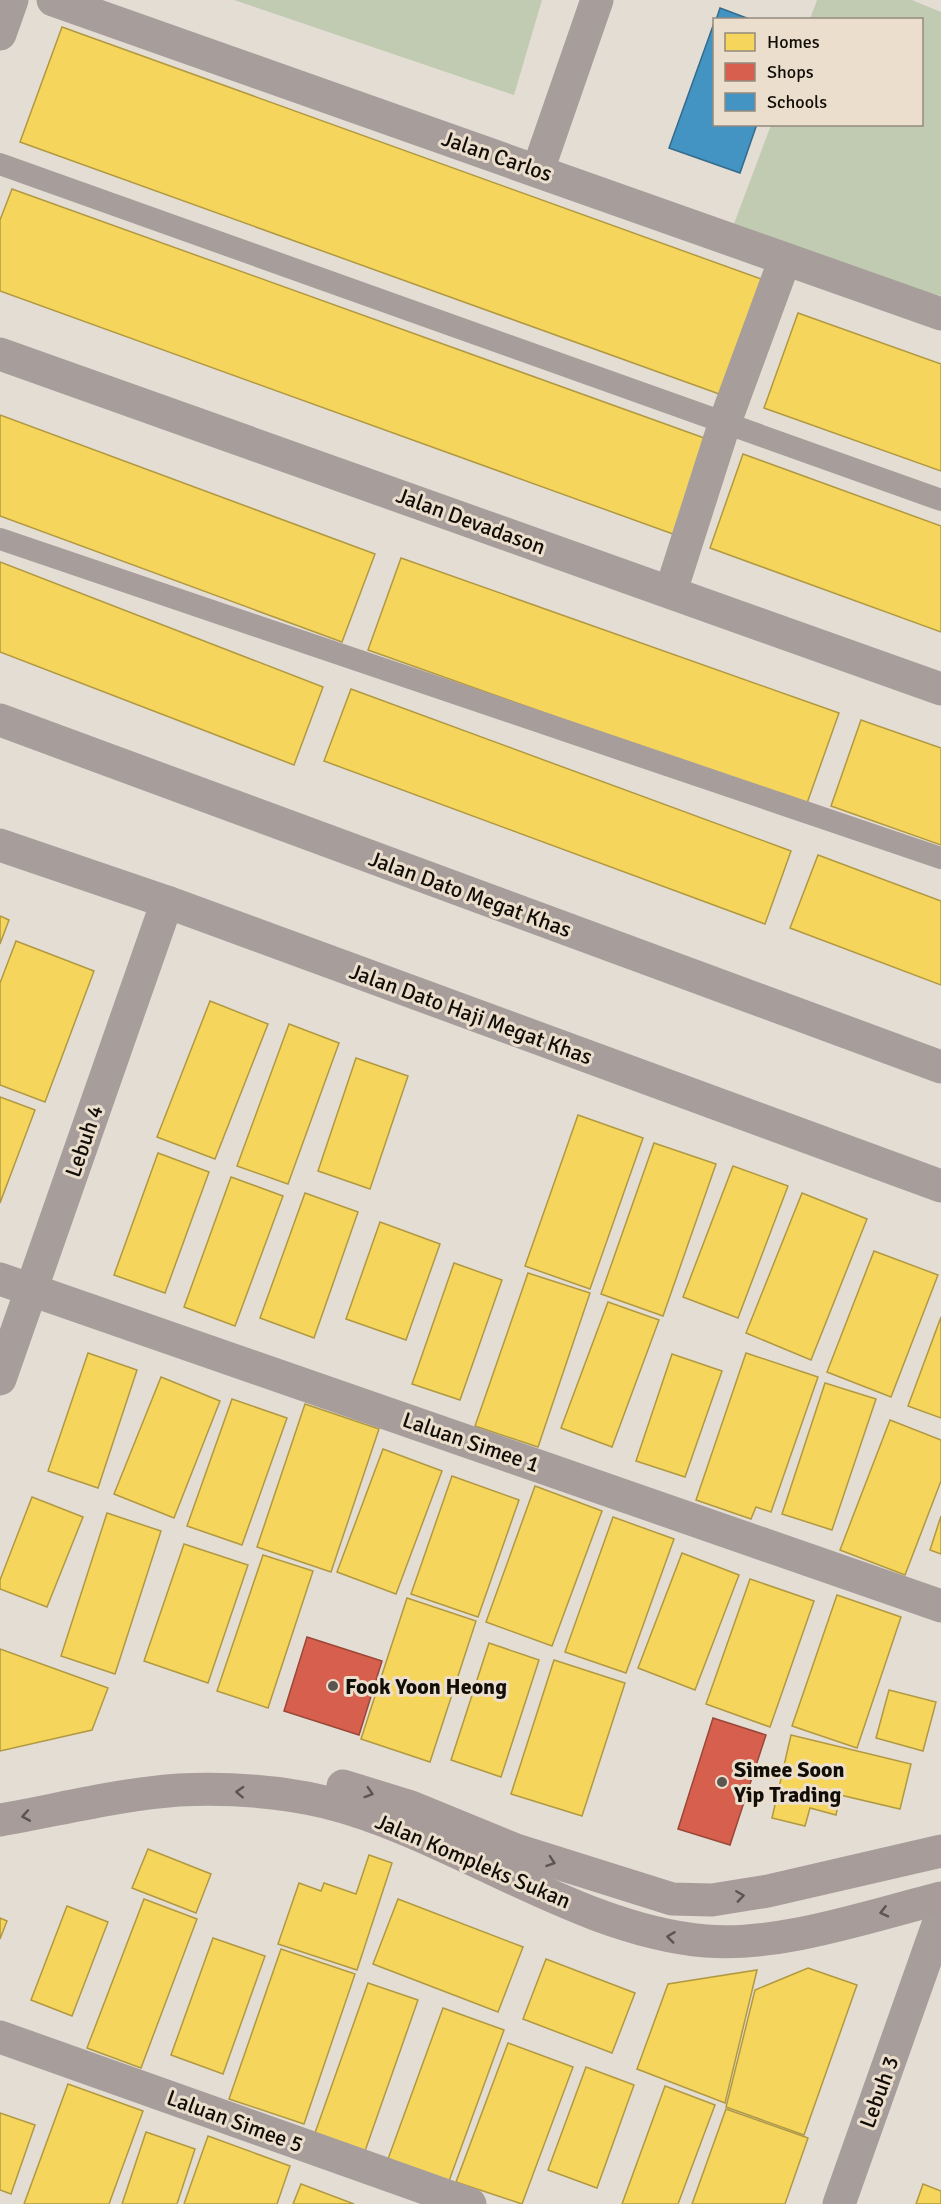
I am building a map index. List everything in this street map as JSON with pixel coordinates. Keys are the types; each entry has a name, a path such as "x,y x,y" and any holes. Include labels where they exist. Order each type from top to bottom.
{"main road":[{"name":"Jalan Kompleks Sukan","path":"0,1798 153,1774 212,1770 278,1773 358,1790 421,1811 516,1850 672,1899 712,1900 768,1892 941,1851"},
{"name":"Jalan Kompleks Sukan","path":"0,1820 178,1790 278,1794 326,1803 372,1818 571,1904 661,1935 708,1941 785,1934 941,1898"}],"street":[{"path":"0,34 12,0"},
{"name":"Jalan Carlos","path":"53,0 941,314"},
{"path":"537,170 597,0"},
{"path":"671,591 725,422 785,259"},
{"name":"Jalan Devadason","path":"0,354 941,689"},
{"name":"Jalan Dato Megat Khas","path":"0,720 941,1067"},
{"name":"Jalan Dato Haji Megat Khas","path":"0,845 167,902 941,1186"},
{"name":"Lebuh 4","path":"0,1380 167,902"},
{"name":"Laluan Simee 1","path":"0,1278 941,1606"},
{"name":"Lebuh 3","path":"839,2204 930,1984 941,1916"},
{"name":"Laluan Simee 5","path":"0,2037 470,2204"}],"lane":[{"path":"0,164 941,500"},
{"path":"0,539 941,858"}],"green space":[{"path":"234,0 542,0 514,95"},
{"path":"817,0 912,0 941,12 941,296 729,237 771,126 923,126 923,18 810,18"}],"building: Homes":[{"path":"62,27 764,280 722,395 20,142"},
{"path":"12,189 707,439 673,534 0,291 0,220"},
{"path":"798,313 941,364 941,471 764,408"},
{"path":"0,415 375,554 342,642 0,516"},
{"path":"743,454 941,526 941,632 710,548"},
{"path":"401,558 839,713 806,806 368,650"},
{"path":"0,562 323,687 294,765 0,652"},
{"path":"351,689 791,851 765,924 324,761"},
{"path":"861,720 941,748 941,845 831,806"},
{"path":"818,855 941,901 941,985 790,928"},
{"path":"0,916 9,920 0,944"},
{"path":"16,941 94,971 45,1102 0,1085 0,983"},
{"path":"210,1001 268,1024 215,1159 157,1137"},
{"path":"289,1024 339,1043 288,1184 237,1166"},
{"path":"356,1058 408,1076 370,1189 318,1171"},
{"path":"0,1097 35,1110 0,1203"},
{"path":"578,1115 643,1138 590,1289 525,1266"},
{"path":"654,1143 716,1164 663,1316 601,1294"},
{"path":"158,1153 209,1172 165,1293 114,1275"},
{"path":"733,1166 788,1186 738,1318 683,1297"},
{"path":"231,1177 283,1196 235,1326 184,1307"},
{"path":"305,1193 358,1212 314,1338 260,1318"},
{"path":"802,1193 867,1219 811,1360 746,1333"},
{"path":"380,1222 440,1244 406,1340 346,1319"},
{"path":"874,1251 938,1275 891,1397 827,1372"},
{"path":"454,1263 502,1280 460,1400 412,1384"},
{"path":"528,1273 590,1293 538,1447 475,1426"},
{"path":"608,1302 659,1320 612,1447 561,1428"},
{"path":"941,1317 941,1418 908,1406"},
{"path":"88,1353 137,1370 98,1488 48,1471"},
{"path":"746,1353 818,1377 771,1512 756,1507 751,1519 696,1500"},
{"path":"672,1354 722,1371 685,1477 636,1461"},
{"path":"161,1377 220,1401 174,1518 114,1494"},
{"path":"825,1383 876,1399 832,1530 782,1514"},
{"path":"232,1399 287,1418 242,1545 187,1526"},
{"path":"305,1404 379,1429 331,1572 257,1547"},
{"path":"890,1420 941,1440 941,1481 905,1575 840,1550"},
{"path":"383,1449 442,1471 396,1594 337,1572"},
{"path":"452,1476 519,1500 478,1617 411,1594"},
{"path":"535,1486 602,1511 552,1646 486,1622"},
{"path":"32,1497 83,1517 47,1607 0,1589 0,1580"},
{"path":"107,1513 161,1531 115,1674 61,1656"},
{"path":"941,1516 941,1554 930,1550"},
{"path":"613,1517 674,1539 626,1673 565,1652"},
{"path":"184,1544 248,1565 208,1683 144,1661"},
{"path":"682,1553 739,1575 695,1690 638,1668"},
{"path":"263,1555 313,1571 268,1708 217,1691"},
{"path":"750,1579 814,1601 770,1727 706,1704"},
{"path":"837,1595 901,1617 857,1748 792,1726"},
{"path":"407,1598 476,1621 430,1762 361,1739"},
{"path":"489,1643 539,1660 501,1777 451,1760"},
{"path":"0,1649 108,1688 92,1730 0,1751"},
{"path":"554,1660 625,1683 582,1816 511,1794"},
{"path":"889,1690 936,1702 923,1751 876,1738"},
{"path":"791,1735 911,1764 900,1809 840,1795 836,1815 810,1808 805,1826 772,1818"},
{"path":"148,1849 211,1874 196,1913 132,1888"},
{"path":"369,1855 392,1863 357,1970 278,1944 299,1883 321,1891 324,1883 356,1894"},
{"path":"144,1899 197,1919 141,2068 87,2048"},
{"path":"398,1899 523,1947 498,2012 373,1964"},
{"path":"67,1906 108,1922 72,2016 31,2000"},
{"path":"0,1918 7,1921 0,1939"},
{"path":"213,1938 265,1956 223,2074 171,2055"},
{"path":"281,1949 355,1974 304,2124 229,2099"},
{"path":"546,1959 635,1993 612,2053 523,2019"},
{"path":"808,1968 857,1985 804,2135 726,2107 755,1990"},
{"path":"757,1970 725,2103 637,2069 668,1984"},
{"path":"368,1983 418,2000 365,2151 315,2133"},
{"path":"443,2008 504,2030 449,2181 388,2159"},
{"path":"508,2043 573,2067 522,2204 456,2182"},
{"path":"586,2067 634,2085 597,2188 548,2170"},
{"path":"68,2084 143,2111 109,2204 24,2204"},
{"path":"665,2086 715,2105 678,2204 622,2204"},
{"path":"726,2109 808,2138 785,2204 692,2204"},
{"path":"0,2113 35,2125 11,2194 0,2190"},
{"path":"146,2132 195,2149 177,2204 122,2204"},
{"path":"208,2136 290,2166 277,2204 184,2204"},
{"path":"301,2184 354,2204 293,2204"},
{"path":"923,2184 941,2191 941,2204 916,2204"}],"building: Shops":[{"name":"Fook Yoon Heong","path":"307,1637 382,1661 359,1735 284,1711"},
{"name":"Simee Soon Yip Trading","path":"713,1718 766,1735 730,1845 678,1829"}],"building: Schools":[{"path":"720,8 747,18 717,18"},
{"path":"713,26 713,126 756,126 740,173 669,148"}],"place":[{"name":"Fook Yoon Heong","path":"333,1686"},
{"name":"Simee Soon Yip Trading","path":"722,1782"}]}
